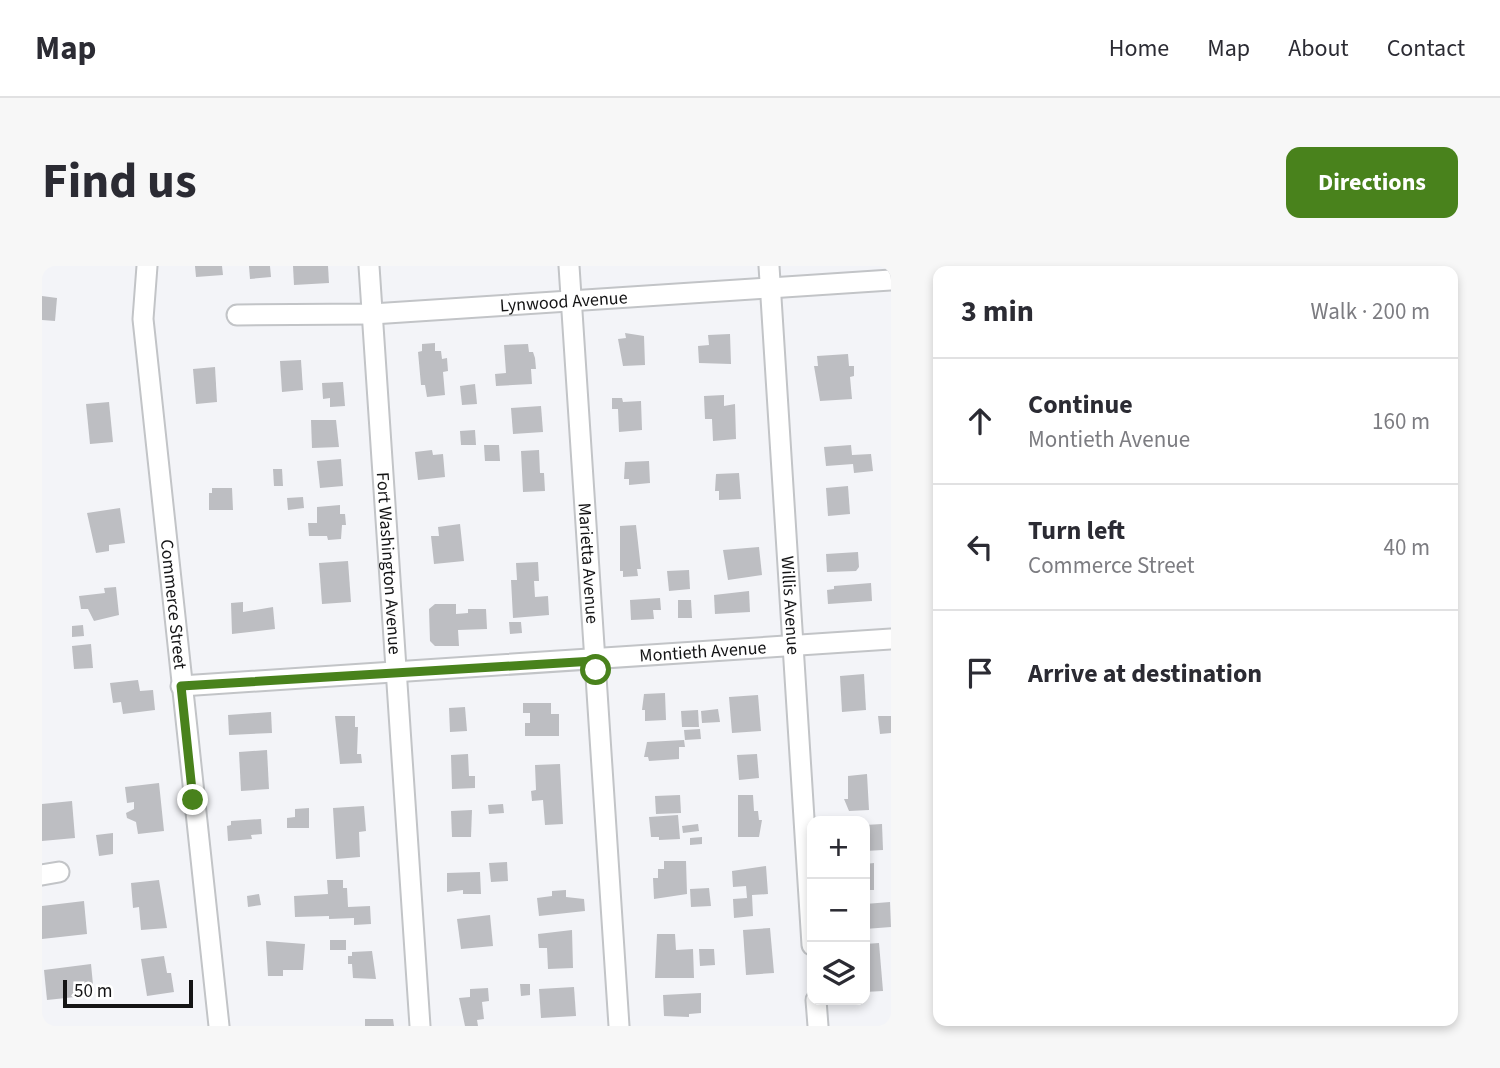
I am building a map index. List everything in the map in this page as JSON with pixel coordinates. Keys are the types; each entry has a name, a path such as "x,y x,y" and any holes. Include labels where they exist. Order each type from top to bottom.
{"street":[{"name":"Commerce Street","path":"147,266 143,318 219,1026"},
{"name":"Fort Washington Avenue","path":"369,266 420,1026"},
{"name":"Marietta Avenue","path":"569,266 619,1026"},
{"name":"Willis Avenue","path":"769,266 791,647 812,942"},
{"name":"Lynwood Avenue","path":"237,315 372,314 891,280"},
{"name":"Montieth Avenue","path":"181,686 594,661 891,639"},
{"path":"816,1005 818,1026"}],"building":[{"path":"195,266 222,266 223,275 196,277"},
{"path":"249,266 270,266 271,277 250,279"},
{"path":"293,266 328,266 329,283 294,285"},
{"path":"42,296 57,298 55,321 42,320"},
{"path":"625,333 644,336 645,365 623,366 618,339 626,338"},
{"path":"730,334 731,364 699,363 698,346 709,345 708,335"},
{"path":"435,343 435,351 441,351 442,359 447,358 448,371 443,372 445,395 427,397 425,385 421,385 418,352 422,351 422,344"},
{"path":"528,344 529,352 533,352 535,358 536,369 531,369 532,384 496,386 495,374 506,373 504,345"},
{"path":"848,354 849,366 854,366 854,376 850,377 852,399 820,401 814,366 818,366 817,356"},
{"path":"301,360 303,390 282,392 280,361"},
{"path":"215,367 217,402 196,404 193,369"},
{"path":"343,382 345,406 330,407 330,398 323,399 322,383"},
{"path":"475,384 477,404 462,405 460,386"},
{"path":"724,395 724,406 735,404 736,439 713,441 712,419 705,419 704,396"},
{"path":"612,398 622,398 623,402 641,401 642,430 619,432 618,409 612,409"},
{"path":"109,402 113,442 90,444 86,404"},
{"path":"541,406 543,432 513,434 511,408"},
{"path":"311,420 336,420 339,447 312,448"},
{"path":"475,430 476,445 461,445 460,431"},
{"path":"484,445 499,445 500,461 485,461"},
{"path":"851,445 852,455 871,454 873,471 854,473 853,464 826,466 824,447"},
{"path":"432,450 433,455 443,454 445,477 418,480 415,452"},
{"path":"539,450 540,473 544,473 545,491 523,492 521,451"},
{"path":"341,459 343,486 320,488 317,461"},
{"path":"649,461 650,483 629,485 629,479 624,479 625,462"},
{"path":"273,469 282,469 283,486 274,486"},
{"path":"739,473 741,499 719,500 719,491 715,491 716,474"},
{"path":"848,486 850,514 828,516 826,488"},
{"path":"212,488 232,488 233,510 209,510 209,493 212,493"},
{"path":"303,497 304,508 288,510 287,498"},
{"path":"340,505 340,514 345,514 346,525 342,525 341,539 328,540 327,536 309,536 308,523 317,523 317,507"},
{"path":"120,508 125,543 109,545 109,551 96,553 87,513"},
{"path":"460,524 464,561 434,564 431,536 439,536 438,527"},
{"path":"636,525 641,569 637,569 638,576 623,577 623,571 620,571 620,526"},
{"path":"759,547 762,575 728,580 723,550"},
{"path":"858,552 859,567 856,571 827,572 826,554"},
{"path":"348,561 351,602 322,604 319,563"},
{"path":"538,562 539,581 534,581 535,597 548,596 549,615 513,618 511,580 517,580 516,563"},
{"path":"689,570 690,589 669,591 667,571"},
{"path":"871,583 872,601 828,604 827,590 834,589 834,586"},
{"path":"116,587 119,615 94,621 88,609 81,609 79,596 105,593 104,588"},
{"path":"749,591 750,612 715,614 714,595"},
{"path":"660,598 661,610 653,610 654,619 631,620 630,600"},
{"path":"678,600 691,600 692,618 678,618"},
{"path":"243,602 243,612 273,607 275,629 232,634 231,603"},
{"path":"435,604 456,604 456,614 468,613 468,609 486,609 487,629 458,630 459,646 435,646 430,641 429,609"},
{"path":"509,622 521,622 522,633 510,634"},
{"path":"83,625 84,636 72,637 72,626"},
{"path":"91,644 93,668 74,669 72,646"},
{"path":"864,674 866,710 842,712 840,676"},
{"path":"138,680 140,691 153,690 155,710 123,714 121,702 113,703 110,683"},
{"path":"665,693 666,720 645,721 645,710 642,710 644,694"},
{"path":"758,695 761,731 732,733 729,697"},
{"path":"523,703 551,703 551,714 559,714 559,736 525,736 525,723 530,723 530,713 523,713"},
{"path":"465,707 467,731 450,732 449,708"},
{"path":"718,709 720,722 702,723 701,711"},
{"path":"698,710 699,727 682,727 681,711"},
{"path":"271,712 272,733 229,735 228,715"},
{"path":"335,716 355,716 355,727 358,727 357,754 361,754 362,763 340,764"},
{"path":"878,716 891,716 891,733 880,734"},
{"path":"700,729 701,739 685,740 684,730"},
{"path":"684,740 685,747 679,747 679,759 649,761 648,757 644,757 647,742"},
{"path":"267,750 269,789 241,791 239,752"},
{"path":"468,754 469,776 475,776 475,788 452,789 451,755"},
{"path":"757,754 759,778 739,780 737,755"},
{"path":"560,764 563,824 545,825 543,800 532,801 531,791 536,790 535,765"},
{"path":"867,774 869,810 849,811 844,799 848,799 848,776"},
{"path":"159,783 164,831 138,834 136,822 127,818 126,813 134,809 134,802 127,803 125,787"},
{"path":"680,795 681,813 656,814 655,796"},
{"path":"738,795 753,795 754,811 758,811 759,820 762,820 759,837 738,837"},
{"path":"72,801 75,838 42,841 42,804"},
{"path":"503,804 504,813 489,814 488,805"},
{"path":"364,806 366,831 359,832 360,857 336,859 333,808"},
{"path":"309,808 309,828 287,828 287,818 295,817 295,809"},
{"path":"472,810 471,837 452,837 451,811"},
{"path":"678,815 680,839 659,840 659,837 651,837 649,817"},
{"path":"261,819 262,834 251,835 252,839 228,841 227,826 231,825 231,821"},
{"path":"698,824 699,831 683,833 682,826"},
{"path":"882,824 883,850 870,851 870,825"},
{"path":"113,833 113,854 99,856 96,835"},
{"path":"702,837 702,844 690,845 690,838"},
{"path":"664,861 686,861 687,894 654,899 653,878 658,878 658,869 664,869"},
{"path":"507,862 508,881 491,882 489,863"},
{"path":"870,863 874,863 874,890 870,890"},
{"path":"766,866 768,894 752,895 753,916 734,918 733,899 747,898 746,886 733,887 732,871"},
{"path":"480,872 481,894 463,894 463,890 447,892 447,873"},
{"path":"159,880 167,928 141,930 139,907 133,908 131,883"},
{"path":"327,880 343,880 343,888 347,888 348,907 370,906 371,924 354,925 354,918 295,917 294,896 328,894"},
{"path":"709,888 711,906 691,907 690,889"},
{"path":"566,890 566,897 584,899 585,911 539,916 537,898 552,896 552,891"},
{"path":"259,894 261,905 248,907 247,896"},
{"path":"84,901 87,934 42,939 42,906"},
{"path":"890,902 891,927 870,929 870,904"},
{"path":"490,915 493,946 461,949 457,919"},
{"path":"770,928 774,973 746,975 743,930"},
{"path":"572,930 573,968 548,969 547,948 539,948 538,934"},
{"path":"657,934 675,934 676,950 693,949 694,978 655,978"},
{"path":"330,940 346,940 346,950 330,950"},
{"path":"266,941 305,944 303,970 283,970 283,976 268,976"},
{"path":"879,943 883,991 870,992 870,944"},
{"path":"699,949 714,949 715,965 700,966"},
{"path":"372,951 376,979 353,978 352,964 348,964 348,956 352,956 352,952"},
{"path":"164,956 167,973 171,973 174,992 147,996 141,959"},
{"path":"91,964 94,995 47,1000 44,970"},
{"path":"520,984 530,984 530,995 521,996"},
{"path":"574,987 576,1016 541,1018 539,989"},
{"path":"488,988 489,1001 482,1002 484,1019 477,1020 478,1026 465,1026 459,998 470,997 470,989"},
{"path":"701,993 701,1013 689,1014 689,1017 664,1016 663,995"},
{"path":"365,1019 393,1019 394,1026 365,1026"}],"route":[{"path":"193,800 181,686 594,661 596,670"}]}
